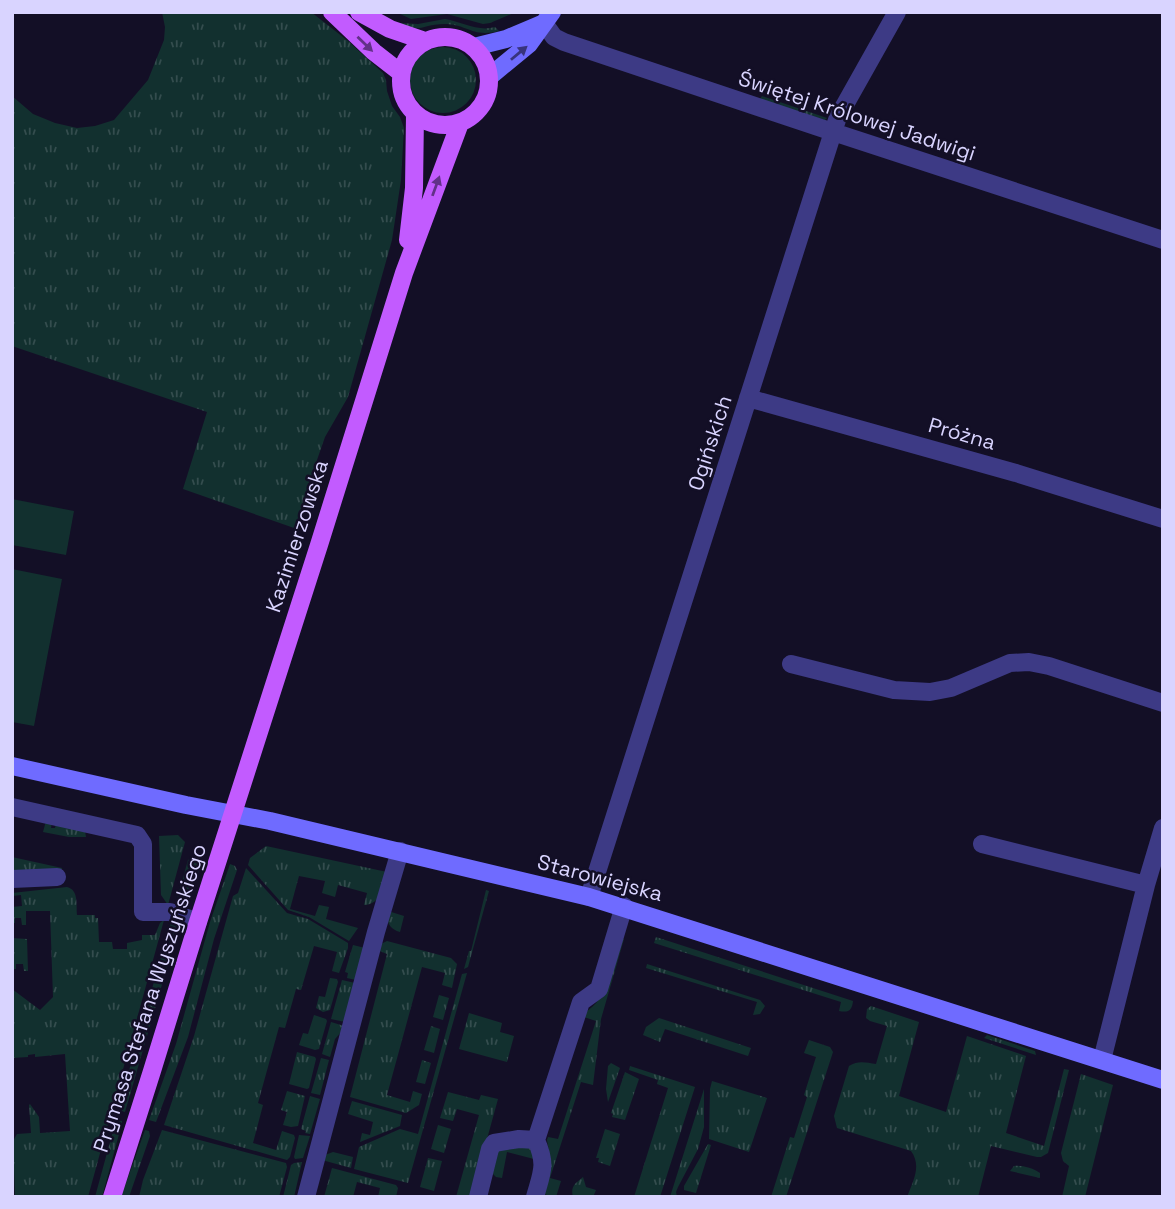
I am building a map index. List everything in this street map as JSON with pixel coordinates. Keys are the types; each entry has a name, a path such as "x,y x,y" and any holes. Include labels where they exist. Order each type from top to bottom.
{"main road":[{"path":"332,12 374,52 401,73"},
{"path":"359,12 390,29 425,41"},
{"path":"474,47 506,39 548,18"},
{"path":"489,77 530,44 548,18"},
{"path":"437,37 463,40 474,47 487,66 488,92 482,105 472,116 460,123 436,125 425,121 415,115 402,96 401,73 409,54 425,41 437,37"},
{"name":"Kazimierzowska","path":"404,273 414,187 415,115"},
{"name":"Kazimierzowska","path":"233,813 404,273 460,123"},
{"name":"Starowiejska","path":"12,766 400,851 624,906 1163,1080"},
{"name":"Prymasa Stefana Wyszyńskiego","path":"112,1197 233,813"}],"street":[{"name":"Ogińskich","path":"589,897 838,117 897,12"},
{"name":"Świętej Królowej Jadwigi","path":"548,18 554,37 564,42 1163,240"},
{"name":"Próżna","path":"748,398 1016,473 1163,519"},
{"path":"791,664 894,690 930,692 951,688 1010,663 1029,663 1049,666 1163,703"},
{"path":"12,807 137,835 143,844 143,912 170,912 198,922"},
{"path":"1102,1060 1163,828"},
{"path":"982,844 1146,885"},
{"path":"306,1197 400,851"},
{"path":"12,878 57,877"},
{"path":"535,1197 543,1168 543,1159 536,1140 581,1002 599,989 624,906"},
{"path":"478,1197 490,1149 494,1143 519,1139 536,1140"}],"green space":[{"path":"162,12 311,12 383,73 392,106 404,128 401,180 392,240 348,397 325,437 297,529 183,489 207,412 12,346 12,96 33,114 55,123 77,128 114,120 148,80 164,40"},
{"path":"396,12 516,12 483,24 447,14 411,19"},
{"path":"445,19 476,27 495,27 499,31 482,33 444,24 413,28 399,23 418,24"},
{"path":"443,47 456,50 466,57 473,67 476,80 473,93 466,103 456,110 443,113 430,110 420,103 413,93 410,80 413,67 420,57 430,50"},
{"path":"762,96 827,118 825,120 760,99"},
{"path":"12,499 74,511 66,555 12,545"},
{"path":"12,569 62,579 34,726 12,722"},
{"path":"46,821 52,822 51,828 55,828 56,823 85,831 86,837 43,832"},
{"path":"178,835 185,842 168,905 161,895 159,836"},
{"path":"266,846 387,872 378,898 375,902 364,905 367,893 338,885 335,897 322,893 325,881 299,876 290,909 315,916 319,905 329,907 326,919 358,928 349,941 309,917 288,910 248,865 250,858"},
{"path":"199,854 203,855 191,893 181,904 175,906 188,860"},
{"path":"12,857 62,868 62,870 12,873"},
{"path":"230,864 237,870 214,939 188,1037 156,1122 149,1120 176,1044 210,922"},
{"path":"246,868 287,913 308,919 348,943 339,973 332,971 337,952 314,946 301,990 296,989 285,1028 279,1027 258,1103 263,1105 253,1143 276,1150 282,1131 294,1135 287,1160 164,1125 194,1036 233,896 238,893"},
{"path":"67,887 75,895 77,915 95,915 95,918 98,918 99,942 112,942 113,949 127,949 127,943 142,940 142,935 155,935 164,920 88,1197 15,1197 13,1141 17,1134 31,1133 29,1105 39,1117 40,1133 70,1131 65,1054 35,1057 35,1054 12,1058 12,989 40,1010 53,997 50,911 26,911 26,925 22,925 21,918 15,918 15,923 12,923 12,907 22,906 21,895 12,896 12,893"},
{"path":"486,890 489,891 468,967 464,969 471,951"},
{"path":"388,911 404,916 400,932 389,925"},
{"path":"171,921 176,927 176,936 125,1112 118,1110"},
{"path":"656,937 853,1001 852,1007 848,1011 839,1011 841,1002 654,943"},
{"path":"12,938 27,939 28,971 24,971 23,964 16,964 16,969 12,969"},
{"path":"622,938 624,939 601,1019 593,1085 581,1082 550,1178 561,1181 556,1197 543,1194 551,1162 547,1140 548,1137 558,1139 596,1021 584,1017 584,1013 593,1007 605,990"},
{"path":"387,941 451,958 457,964 452,988 442,985 445,973 422,967 387,1095 410,1102 413,1091 422,1094 419,1105 406,1113 350,1097 387,954 377,950"},
{"path":"353,945 365,948 356,980 347,978 348,973 345,972"},
{"path":"647,964 760,1000 765,1006 760,1014 753,1015 757,1002 646,968"},
{"path":"467,973 408,1183 354,1169 359,1147 400,1129 418,1134 462,974"},
{"path":"330,978 337,979 338,982 330,1010 323,1012 316,1008 319,996 325,997"},
{"path":"342,980 355,983 345,1022 331,1019"},
{"path":"439,995 449,998 443,1020 433,1017"},
{"path":"871,1006 919,1022 899,1096 946,1112 967,1036 1026,1056 1006,1133 1044,1146 1064,1069 1069,1070 1048,1153 1037,1157 991,1146 978,1197 907,1197 916,1168 911,1151 837,1128 834,1116 849,1066 859,1062 876,1064 887,1026 866,1018 867,1009"},
{"path":"469,1013 502,1023 500,1032 514,1036 507,1062 459,1049"},
{"path":"314,1015 327,1021 319,1049 315,1050 299,1045 303,1033 308,1034"},
{"path":"659,1018 751,1048 748,1056 665,1029 660,1042 643,1035 646,1027"},
{"path":"331,1022 344,1026 335,1039 330,1057 322,1054"},
{"path":"431,1026 440,1029 434,1053 424,1050"},
{"path":"987,1035 1035,1051 1036,1055 984,1038"},
{"path":"809,1040 830,1047 833,1052 786,1197 771,1197 790,1137 794,1138 807,1097 804,1095 816,1057 804,1053"},
{"path":"297,1052 316,1059 307,1089 289,1084"},
{"path":"321,1058 329,1060 320,1095 311,1093"},
{"path":"422,1060 431,1063 425,1084 416,1082"},
{"path":"611,1063 620,1068 608,1102 606,1089 608,1066"},
{"path":"630,1066 695,1087 660,1197 634,1197 668,1088 657,1084 658,1080 629,1070"},
{"path":"625,1072 639,1079 625,1120 612,1117 611,1113"},
{"path":"1081,1074 1113,1085 1085,1197 1062,1197 1069,1166 1063,1161 1061,1153"},
{"path":"712,1081 767,1098 749,1152 709,1139"},
{"path":"704,1089 704,1127 698,1149 678,1187 677,1197 670,1197"},
{"path":"287,1091 305,1096 298,1126 283,1125 287,1112 281,1110"},
{"path":"448,1092 479,1100 481,1095 498,1099 471,1197 456,1197 479,1115 457,1109 453,1121 440,1118"},
{"path":"310,1096 320,1099 310,1134 301,1129"},
{"path":"352,1101 402,1115 400,1126 360,1142 362,1133 370,1135 373,1122 348,1114"},
{"path":"116,1120 122,1123 102,1197 95,1197"},
{"path":"438,1125 451,1129 444,1153 431,1149"},
{"path":"605,1129 620,1134 610,1166 598,1162 599,1158 596,1158"},
{"path":"145,1130 149,1131 150,1136 129,1197 121,1197"},
{"path":"162,1130 286,1163 279,1197 139,1197"},
{"path":"299,1135 310,1136 303,1158 295,1159 294,1157"},
{"path":"708,1144 711,1145 696,1193 684,1190 684,1186"},
{"path":"531,1147 534,1159 507,1152 502,1178 492,1173 497,1151 503,1148"},
{"path":"333,1152 353,1157 351,1168 322,1160 325,1155"},
{"path":"428,1158 442,1161 434,1191 420,1187"},
{"path":"302,1162 294,1197 283,1197 291,1165"},
{"path":"1014,1166 1034,1170 1040,1173 1040,1178 1010,1171"},
{"path":"332,1168 396,1185 396,1197 378,1197 380,1188 357,1182 353,1197 324,1197"},
{"path":"583,1177 586,1187 596,1190 593,1197 573,1197 573,1187"}]}
